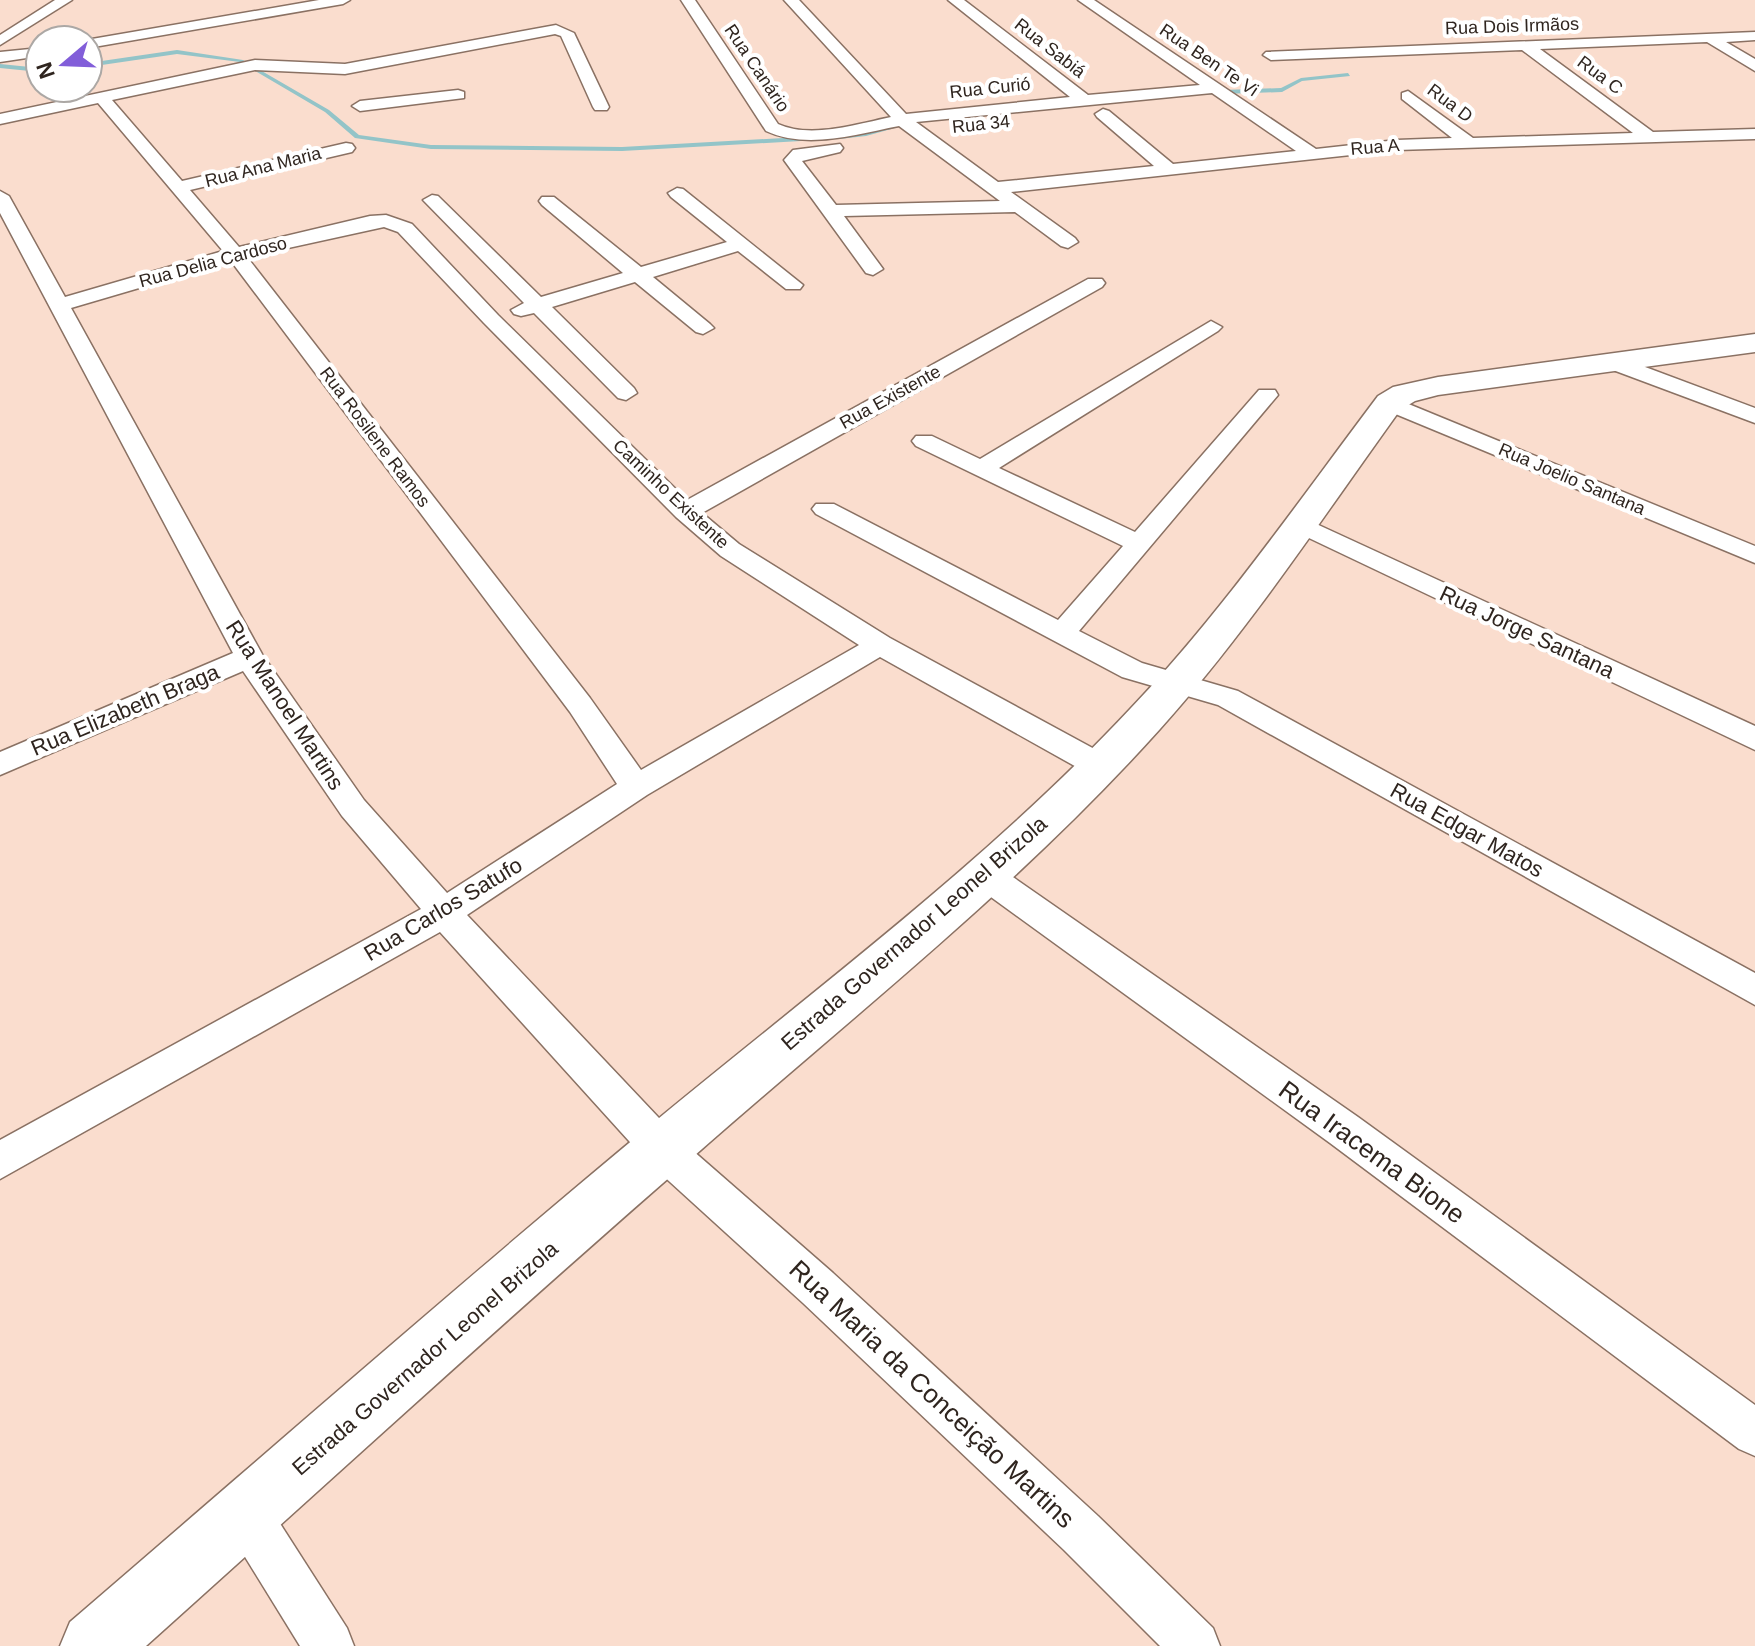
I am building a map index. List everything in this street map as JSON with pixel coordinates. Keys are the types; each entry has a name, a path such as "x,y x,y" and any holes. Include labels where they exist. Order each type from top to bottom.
{"main road":[{"path":"1389,403 1404,394 1438,386 1755,343"},
{"name":"Estrada Governador Leonel Brizola","path":"94,1646 662,1149 985,875 1100,766 1219,634 1389,403"}],"street":[{"path":"0,41 65,0"},
{"path":"104,41 343,0"},
{"name":"Rua Canário","path":"688,0 776,130 794,135 913,127"},
{"path":"791,0 913,127 1068,242"},
{"name":"Rua Sabiá","path":"955,0 1082,98"},
{"name":"Rua Ben Te Vi","path":"1085,0 1311,153"},
{"path":"360,106 455,79 562,29 567,33 601,107"},
{"name":"Rua Dois Irmãos","path":"1271,55 1755,36"},
{"path":"1709,37 1755,66"},
{"name":"Rua C","path":"1527,46 1648,136"},
{"path":"0,57 24,54"},
{"path":"104,96 265,63 455,79"},
{"path":"1082,98 1226,95"},
{"name":"Rua 34","path":"873,269 793,157 890,140 913,127 1103,114 1226,95"},
{"name":"Rua D","path":"1408,96 1468,142"},
{"name":"Rua Curió","path":"913,127 934,114 1082,98"},
{"name":"Rua Rosilene Ramos","path":"104,100 235,254 580,705 636,787"},
{"path":"0,119 69,104"},
{"path":"1103,114 1169,169"},
{"name":"Rua A","path":"996,188 1311,153 1468,142 1755,134"},
{"name":"Rua Ana Maria","path":"180,187 346,148"},
{"path":"677,193 793,285"},
{"name":"Rua Manoel Martins","path":"0,196 7,224 58,305 249,657 295,727 353,808 444,913 662,1149"},
{"path":"432,200 626,393"},
{"path":"548,201 703,328"},
{"path":"831,211 1020,206"},
{"name":"Caminho Existente","path":"370,222 386,221 405,228 491,319 685,512 756,569 880,645 1100,766"},
{"name":"Rua Delia Cardoso","path":"58,305 235,254 370,222"},
{"path":"491,319 740,244"},
{"name":"Rua Existente","path":"685,512 1095,283"},
{"path":"982,468 1211,327"},
{"path":"1613,362 1755,416"},
{"path":"1062,633 1267,395"},
{"name":"Rua Joelio Santana","path":"1389,403 1755,555"},
{"path":"924,441 1137,543"},
{"name":"Rua Edgar Matos","path":"825,509 1132,670 1228,698 1755,990"},
{"name":"Rua Jorge Santana","path":"1299,524 1755,739"},
{"name":"Rua Carlos Satufo","path":"0,1161 444,913 636,787 880,645"},
{"name":"Rua Elizabeth Braga","path":"0,764 249,657"},
{"name":"Rua Iracema Bione","path":"985,875 1344,1130 1755,1433"},
{"name":"Rua Maria da Conceição Martins","path":"662,1149 818,1288 1070,1522 1195,1646"},
{"path":"246,1514 329,1646"}],"waterway":[{"path":"104,63 177,52 241,61 327,111 357,137 431,147 622,149 818,138"},
{"path":"0,66 24,68"},
{"path":"1195,93 1282,90 1301,80 1348,75"},
{"path":"839,137 900,125"}]}
